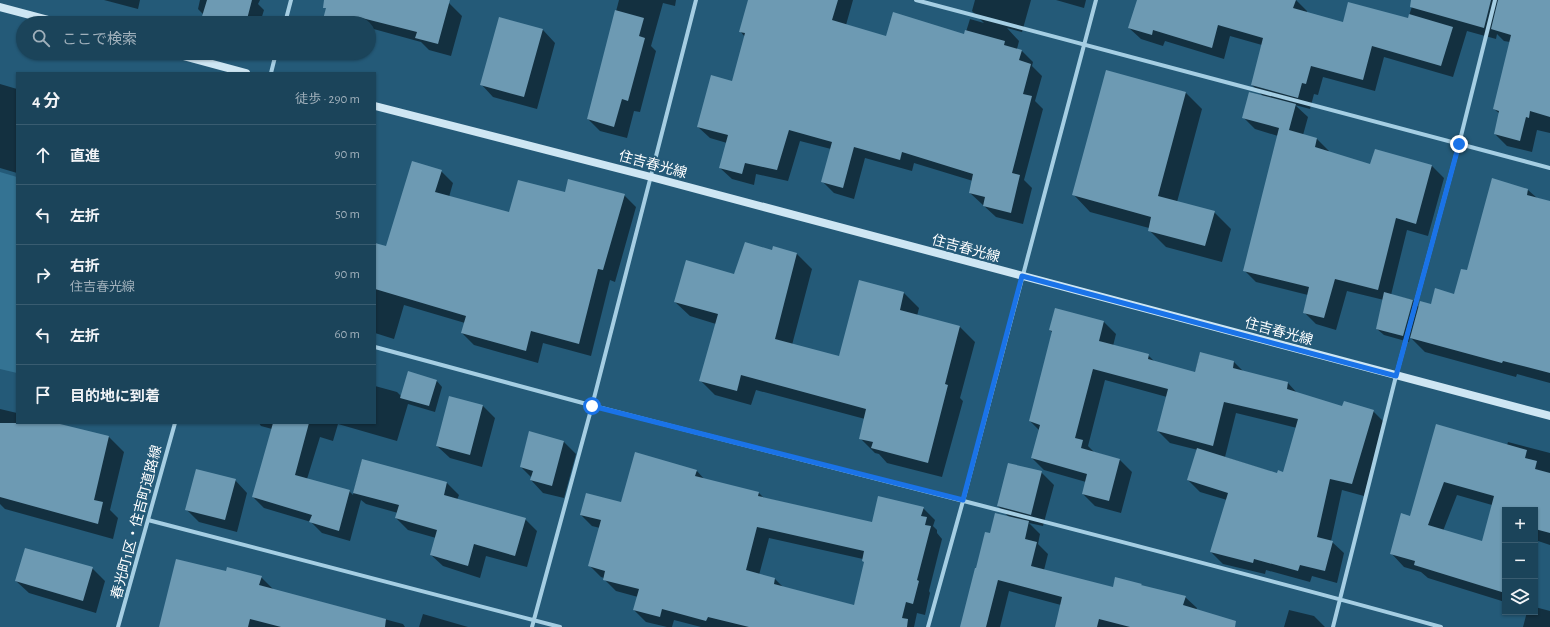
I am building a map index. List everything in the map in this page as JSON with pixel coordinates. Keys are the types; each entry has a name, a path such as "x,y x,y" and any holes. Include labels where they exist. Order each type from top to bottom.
{"street":[{"path":"287,16 291,0"},
{"path":"532,627 592,406 696,0"},
{"path":"916,0 1550,168"},
{"path":"928,627 1096,0"},
{"path":"1333,627 1396,376 1459,144 1495,0"},
{"path":"0,7 34,16"},
{"path":"198,60 242,72"},
{"path":"271,72 274,60"},
{"name":"住吉春光線","path":"376,106 651,177 1550,416"},
{"path":"376,347 592,406 963,500 1441,627"},
{"name":"春光町1区・住吉町道路線","path":"118,627 175,424"},
{"path":"148,520 560,627"}],"shaded area":[{"path":"0,172 16,177 16,373 0,369"}],"building":[{"path":"207,0 252,0 248,16 202,16"},
{"path":"324,0 450,0 438,44 415,38 417,32 376,22 376,16 324,16 326,8 323,8"},
{"path":"748,0 838,0 832,20 886,36 893,12 964,34 965,30 1005,41 1004,45 1022,50 1019,60 1031,64 1023,94 1032,96 1012,173 1020,175 1011,213 983,206 985,197 969,193 973,174 902,152 900,160 854,147 843,188 821,182 832,142 789,130 777,170 745,163 742,174 719,168 728,135 697,127 711,75 732,81 745,33 739,32"},
{"path":"1137,0 1296,0 1293,8 1343,22 1348,2 1408,18 1409,14 1453,27 1441,66 1372,46 1363,80 1311,66 1306,84 1302,83 1298,98 1251,85 1263,38 1218,25 1212,48 1153,30 1152,35 1128,28"},
{"path":"1411,0 1491,0 1484,28 1410,7"},
{"path":"1498,0 1550,0 1550,117 1530,111 1529,118 1526,117 1520,141 1494,134 1499,111 1493,109 1511,35 1491,29"},
{"path":"615,10 644,18 639,36 645,38 628,101 622,99 614,127 587,119"},
{"path":"499,17 543,29 524,97 480,85"},
{"path":"1106,70 1186,92 1158,196 1215,211 1205,246 1148,231 1151,217 1072,195"},
{"path":"1249,92 1296,104 1289,130 1317,138 1315,147 1370,164 1375,149 1432,165 1416,224 1396,218 1378,290 1335,279 1324,318 1303,313 1309,287 1243,271 1279,128 1242,118"},
{"path":"412,161 442,170 435,192 509,212 518,180 565,192 568,179 625,194 603,270 598,269 579,344 531,331 526,351 461,333 466,316 376,289 376,243 386,246"},
{"path":"1492,178 1528,189 1527,195 1550,201 1550,373 1503,361 1502,363 1410,338 1420,301 1431,304 1435,288 1454,294 1461,269 1467,270"},
{"path":"745,242 772,250 773,246 797,253 775,339 839,356 859,280 904,292 900,310 960,326 945,384 948,385 928,463 871,448 873,442 859,439 866,409 741,375 737,391 699,381 718,314 674,302 686,260 734,274"},
{"path":"1384,292 1413,300 1403,336 1376,329"},
{"path":"1055,308 1104,321 1099,341 1149,354 1148,359 1195,372 1200,352 1234,361 1233,368 1288,382 1287,389 1342,406 1344,401 1374,410 1352,484 1330,479 1317,537 1333,541 1325,571 1300,565 1298,571 1254,559 1253,563 1210,552 1228,493 1187,480 1197,448 1277,473 1278,470 1283,472 1298,419 1224,402 1213,446 1157,431 1168,389 1093,369 1075,438 1083,440 1081,448 1120,459 1109,501 1082,494 1087,474 1031,458 1040,425 1029,421 1052,331 1049,330"},
{"path":"408,371 437,380 429,406 400,398"},
{"path":"449,396 483,405 470,455 436,446"},
{"path":"0,423 60,424 109,436 94,500 103,502 98,524 0,497"},
{"path":"273,424 309,424 295,475 350,490 339,531 309,522 312,515 252,497"},
{"path":"1436,424 1527,450 1525,458 1537,461 1535,469 1550,473 1550,533 1538,530 1538,507 1502,507 1502,592 1414,565 1415,561 1390,554 1401,513 1410,516","holes":["1444,482 1494,496 1482,541 1428,525"]},
{"path":"529,431 564,441 552,486 530,480 533,471 520,467"},
{"path":"635,452 697,470 695,476 759,492 758,496 872,522 878,496 924,507 921,516 927,517 925,525 931,526 917,580 919,581 913,604 906,602 902,618 908,619 907,627 749,627 708,617 706,621 662,609 660,617 633,610 639,589 603,580 605,571 588,566 601,520 580,515 586,493 621,502","holes":["757,527 864,551 862,561 864,562 854,605 774,584 775,578 746,570"]},
{"path":"362,459 447,482 444,495 526,518 515,556 474,544 468,566 430,555 437,530 395,518 399,505 353,493"},
{"path":"1008,463 1042,471 1031,515 997,506"},
{"path":"196,469 236,479 225,520 185,510"},
{"path":"995,513 1029,521 1025,539 1037,542 1031,566 1113,587 1115,577 1186,596 1183,605 1236,621 1235,627 1130,627 1099,619 1097,627 1055,627 1062,597 998,580 986,627 960,627 985,532 990,533"},
{"path":"25,548 93,567 83,601 15,581"},
{"path":"176,559 226,571 227,567 262,576 259,585 386,619 385,627 281,627 250,619 248,627 159,627"}],"route":[{"path":"592,406 963,500 1022,276 1396,376 1459,144"}]}
